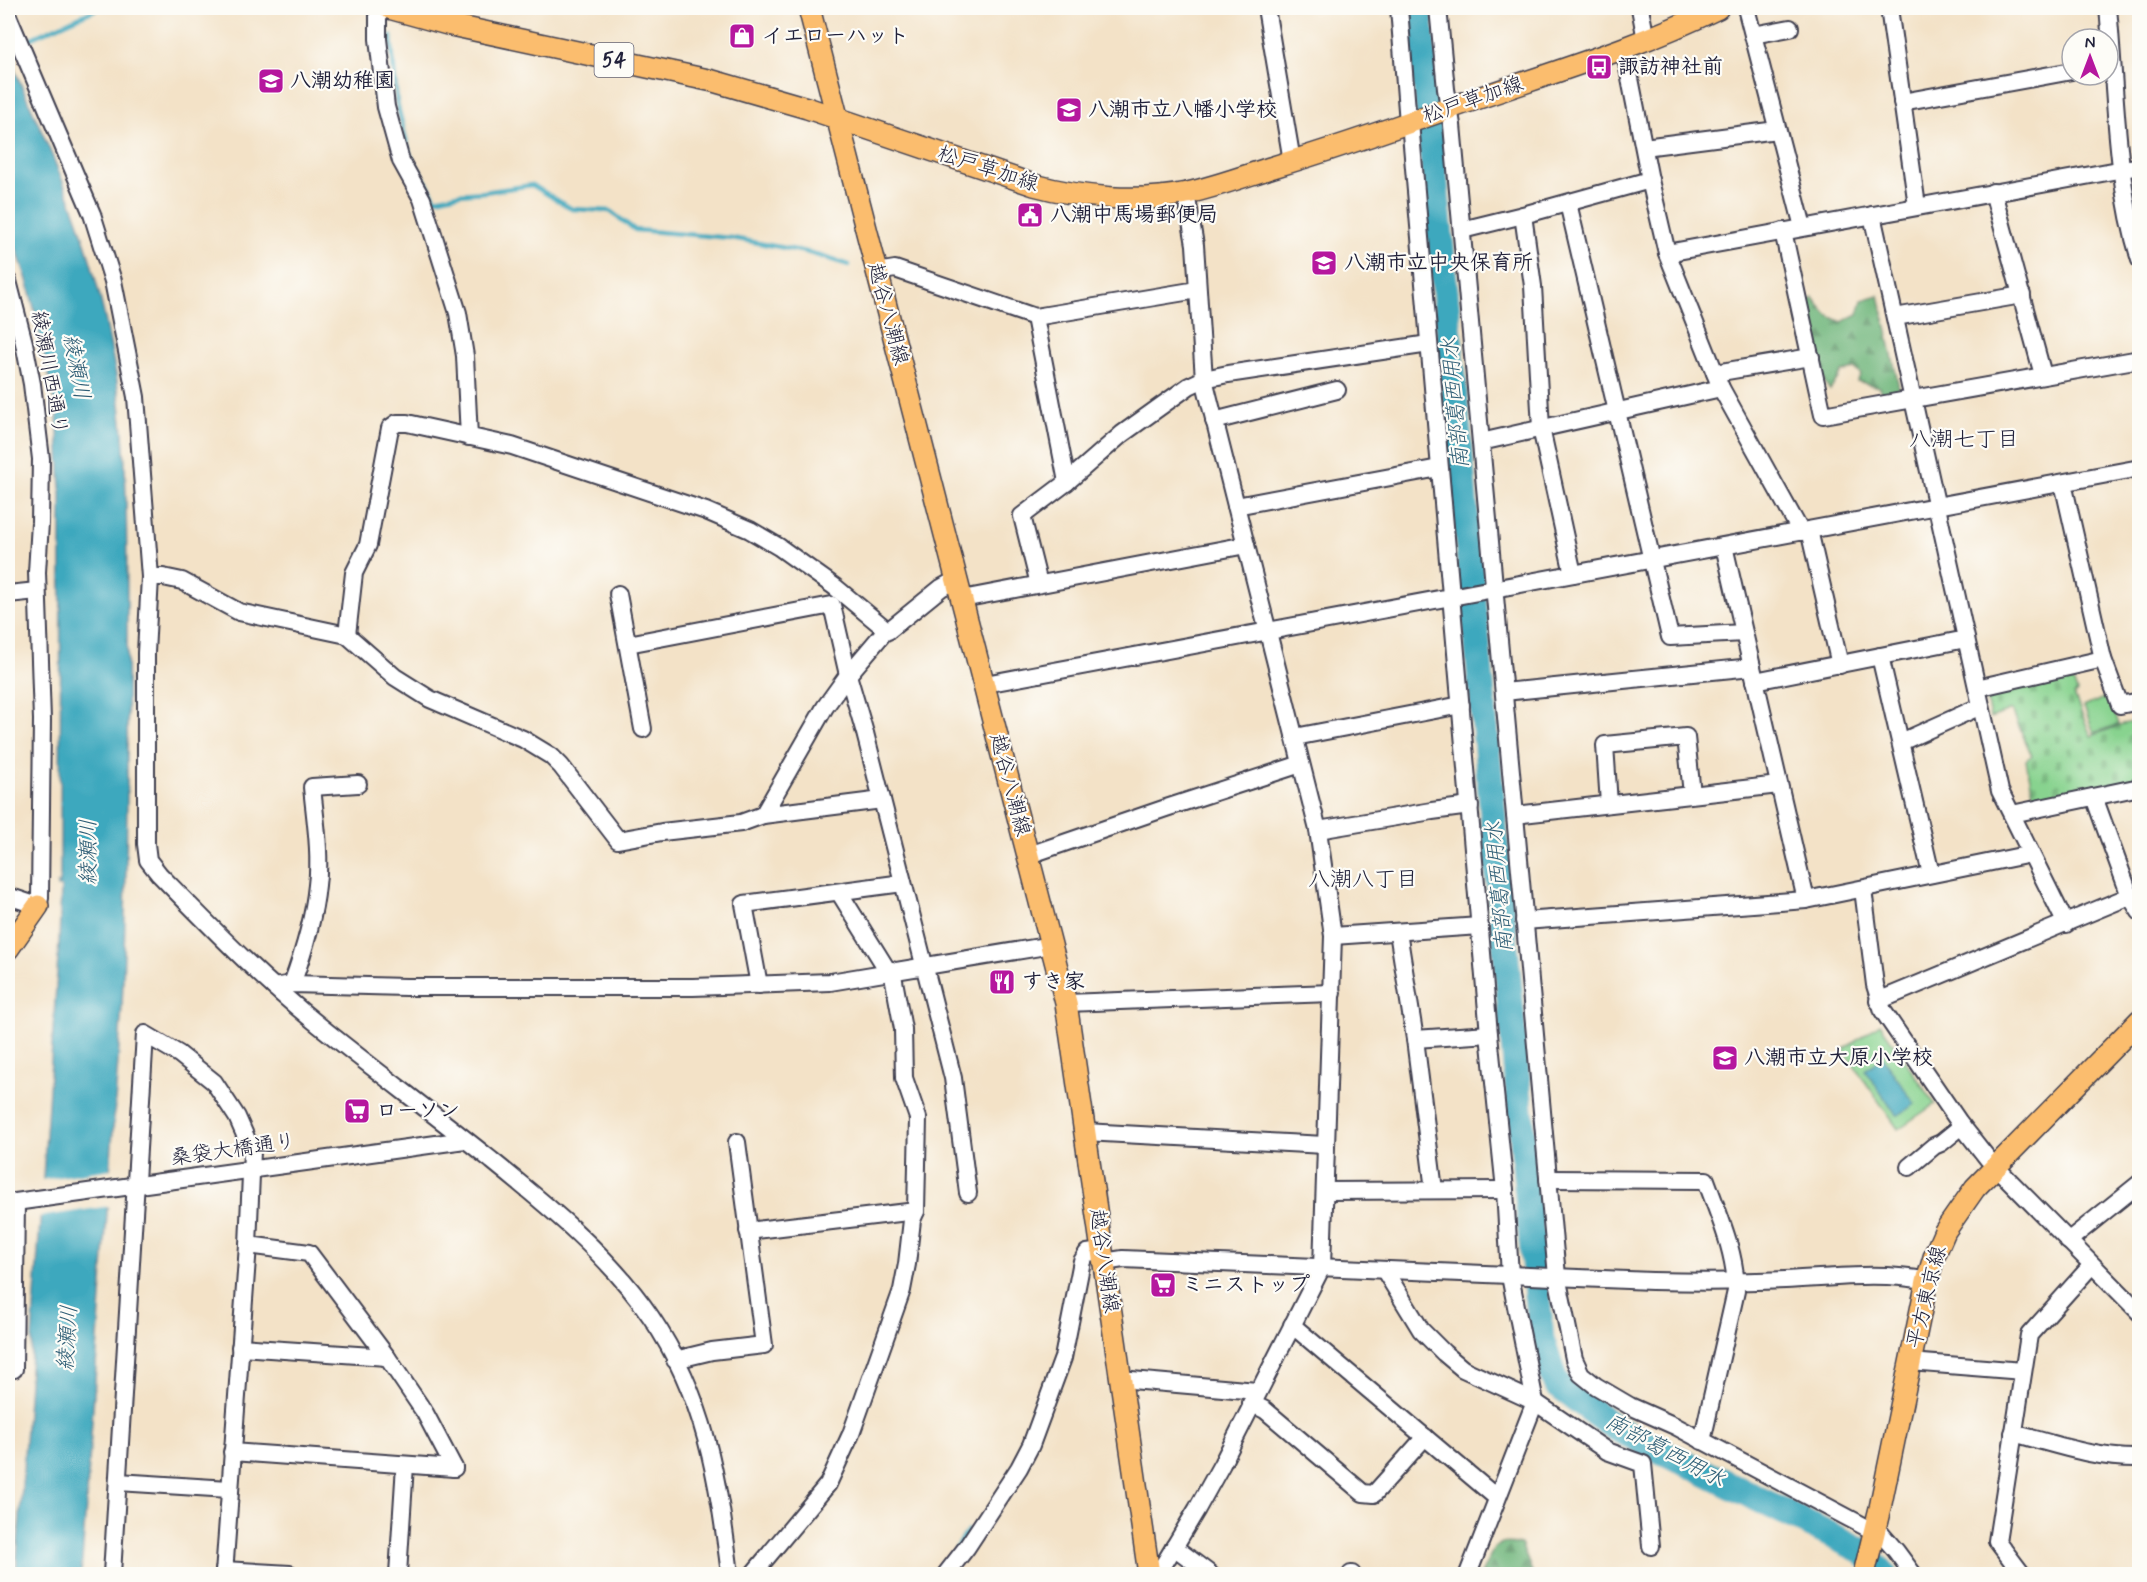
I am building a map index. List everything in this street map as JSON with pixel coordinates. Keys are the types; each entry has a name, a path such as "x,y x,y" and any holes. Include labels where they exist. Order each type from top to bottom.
{"main road":[{"name":"松戸草加線","path":"389,8 451,25 712,81 807,108 992,172 1065,193 1101,197 1186,193 1292,161 1624,48 1677,28 1718,8"},
{"name":"越谷八潮線","path":"809,8 1066,1003 1149,1575"},
{"path":"8,949 38,906"},
{"name":"平方東京線","path":"1864,1575 1875,1533 1927,1281 1945,1231 1975,1188 2139,1020"}],"street":[{"path":"378,8 378,39 386,107 401,161 423,199 458,313 465,356 469,437"},
{"path":"1266,8 1292,161"},
{"path":"1399,8 1411,122 1489,1034 1514,1276 1535,1402 1468,1575"},
{"path":"1438,8 1447,109 1462,230 1515,814 1548,1179 1553,1276 1574,1359 1581,1374 1612,1396 1875,1533 1896,1551 1913,1575"},
{"path":"1640,8 1646,40"},
{"path":"1746,8 1803,227"},
{"path":"1889,8 1917,206"},
{"path":"2108,8 2109,27"},
{"path":"8,15 81,185 99,235 113,281 136,396 150,578 146,654 146,844 148,860 244,960 274,987 530,1191 581,1237 621,1278 651,1317 675,1360 702,1419 713,1463 730,1575"},
{"path":"1753,35 1791,27"},
{"path":"1624,48 1667,253 1718,381 1805,531 1840,664"},
{"path":"1902,102 2060,73"},
{"path":"2113,87 2122,169 2139,260"},
{"path":"1644,147 1777,130"},
{"path":"1667,253 2139,166"},
{"path":"1462,230 1650,180"},
{"path":"1993,192 2043,375"},
{"path":"1158,1575 1222,1464 1322,1267 1332,993 1333,936 1318,830 1204,379 1195,246 1186,193"},
{"path":"1568,203 1670,637 1744,633"},
{"path":"1872,214 2000,791 2066,924"},
{"path":"1522,215 1533,286 1541,428 1573,574"},
{"path":"1783,231 1823,415 2139,359"},
{"path":"877,272 895,269 1035,317 1197,290"},
{"name":"綾瀬川西通り","path":"8,281 24,343 37,419 40,491 37,591 42,720 42,890 38,906"},
{"path":"1895,317 2022,295"},
{"path":"1035,317 1067,482"},
{"path":"1038,584 1022,516 1067,482 1122,434 1189,386 1204,379 1228,374 1430,344"},
{"path":"1481,442 1617,411 1810,357"},
{"path":"1214,421 1337,390"},
{"path":"347,635 354,573 368,545 390,428 397,423 407,423 512,446 706,511 750,530 779,547 835,586 886,630"},
{"path":"1236,506 1439,468"},
{"path":"985,684 2139,468"},
{"path":"2063,483 2103,659 2120,705 2139,701"},
{"path":"763,815 825,707 848,675 886,630 888,631 941,588 1038,584 1246,545"},
{"path":"1724,546 1806,900"},
{"path":"150,578 163,577 182,581 239,612 347,635 395,677 430,699 523,739 551,756 618,840 662,832 741,823 763,815 882,800"},
{"path":"8,594 37,591"},
{"path":"618,594 644,729"},
{"path":"628,644 832,605 848,675 953,1078 968,1193"},
{"path":"1504,693 1754,674 1840,664 1966,639"},
{"path":"1880,656 1931,874"},
{"path":"1977,688 2103,659"},
{"path":"1294,737 1461,705"},
{"path":"1900,742 1981,706"},
{"path":"1610,804 1605,745 1686,737 1692,794"},
{"path":"1029,855 1301,765"},
{"path":"292,984 301,961 317,885 318,861 312,787 358,784"},
{"path":"1515,814 1779,785"},
{"path":"2013,814 2139,788"},
{"path":"2094,797 2130,896 2139,912"},
{"path":"1318,830 1470,806"},
{"path":"1524,921 1806,900 2031,854"},
{"path":"759,985 744,904 903,883"},
{"path":"1863,889 1878,1001 1882,1011 1962,1126 1996,1167 2139,1313"},
{"path":"753,1575 828,1484 851,1434 902,1290 912,1220 916,1211 918,1118 904,1078 903,1029 890,970 839,892"},
{"path":"8,896 38,906"},
{"path":"1878,1001 2130,896"},
{"path":"1333,936 1480,926"},
{"path":"1398,932 1415,1039 1434,1190"},
{"path":"274,987 292,984 406,987 681,987 830,982 890,970 1052,945"},
{"path":"1066,1003 1332,993"},
{"path":"112,1575 131,1186 145,1034 179,1054 214,1082 237,1117 252,1151 248,1245 224,1572 290,1575"},
{"path":"1415,1039 1489,1034"},
{"path":"1909,1167 1962,1126"},
{"path":"1085,1132 1325,1145"},
{"name":"桑袋大橋通り","path":"17,1202 465,1140"},
{"path":"675,1360 712,1351 764,1345 736,1142"},
{"path":"1548,1179 1706,1180 1728,1242 1736,1282 1701,1441"},
{"path":"2068,1241 2139,1183"},
{"path":"1325,1191 1505,1190"},
{"path":"8,1367 14,1369 17,1202"},
{"path":"748,1231 916,1211"},
{"path":"232,1452 454,1468 424,1413 387,1357 309,1253 248,1245"},
{"path":"946,1575 1013,1478 1031,1445 1063,1358 1082,1261 1087,1253 1123,1259 1514,1276 1736,1282 1909,1277 1927,1281"},
{"path":"2022,1575 1997,1541 2029,1335 2091,1266"},
{"path":"1385,1271 1421,1330 1463,1369 1535,1402 1607,1451 1644,1464 1651,1546"},
{"path":"1292,1325 1497,1498"},
{"path":"240,1347 387,1357"},
{"path":"1910,1362 2023,1371"},
{"path":"1120,1379 1254,1397 1265,1410 1363,1493 1374,1494 1425,1437"},
{"path":"2013,1433 2075,1450 2119,1458 2139,1458"},
{"path":"398,1575 405,1465"},
{"path":"118,1482 229,1489"},
{"path":"1174,1547 1210,1575"}],"green space":[{"path":"1879,295 1900,392 1893,395 1882,395 1879,387 1857,381 1861,374 1854,369 1842,372 1830,390 1824,382 1806,308 1809,301 1813,298 1827,315 1842,322 1858,314 1862,300"},
{"path":"2071,675 2077,692 2074,695 2091,736 2123,724 2139,721 2139,780 2035,803 2026,760 2032,756 2012,710 1990,718 1985,693"},
{"path":"2108,696 2119,724 2094,733 2084,707"},
{"path":"1880,1024 1935,1104 1898,1129 1843,1050"},
{"path":"1502,1543 1521,1544 1533,1574 1481,1574 1494,1548"}],"water":[{"name":"綾瀬川","path":"8,54 78,221 104,316 117,380 124,443 127,537 127,804 122,1006 81,1574 16,1574 59,943 61,887 57,887 57,884 60,884 61,490 57,415 37,322 33,323 37,320 27,280 8,224"},
{"path":"1883,1058 1915,1104 1897,1116 1865,1070"}],"pier":[{"path":"112,1169 110,1206 38,1217 41,1180"}],"waterway":[{"path":"9,48 99,8"},
{"name":"南部葛西用水","path":"1419,8 1541,1339 1556,1384 1615,1428 1863,1551 1884,1574"},
{"path":"391,36 397,103 410,155 436,199 532,185 572,209 610,211 635,230 732,238 806,252 849,265"},
{"path":"956,1549 968,1531"},
{"path":"935,1574 943,1565"}],"place":[{"name":"イエローハット","path":"742,36"},
{"name":"諏訪神社前","path":"1599,67"},
{"name":"八潮幼稚園","path":"271,81"},
{"name":"八潮市立八幡小学校","path":"1069,110"},
{"name":"八潮中馬場郵便局","path":"1030,215"},
{"name":"八潮市立中央保育所","path":"1324,263"},
{"name":"すき家","path":"1002,982"},
{"name":"八潮市立大原小学校","path":"1725,1058"},
{"name":"ローソン","path":"357,1111"},
{"name":"ミニストップ","path":"1163,1285"}],"district":[{"name":"八潮七丁目","path":"1964,440"},
{"name":"八潮八丁目","path":"1363,880"}]}
